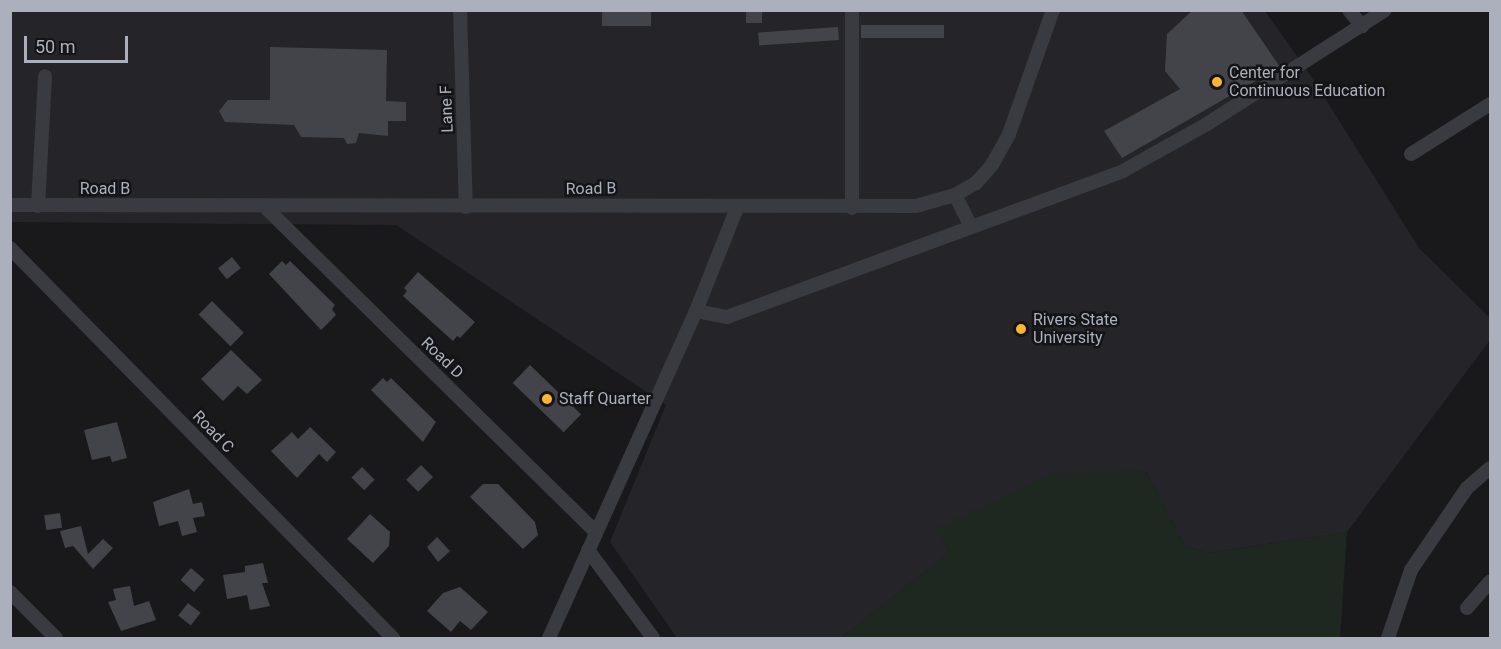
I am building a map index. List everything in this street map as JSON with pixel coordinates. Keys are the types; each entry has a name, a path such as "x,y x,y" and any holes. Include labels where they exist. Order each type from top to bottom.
{"street":[{"name":"Lane F","path":"460,10 466,207"},
{"path":"852,10 852,208"},
{"name":"Road B","path":"10,206 852,208 916,206 955,195 976,183 992,165 1009,134 1053,10"},
{"path":"1349,10 1362,26"},
{"path":"696,311 727,317 1123,171 1207,124 1385,10"},
{"path":"38,206 45,76"},
{"path":"1411,154 1491,104"},
{"path":"955,195 971,226"},
{"name":"Road D","path":"264,206 596,532"},
{"path":"549,639 696,311 737,208"},
{"name":"Road C","path":"10,249 393,639"},
{"path":"1388,639 1411,570 1467,488 1491,468"},
{"path":"588,550 653,639"},
{"path":"1467,608 1491,582"},
{"path":"10,592 56,639"}],"shaded area":[{"name":"Rivers State University","path":"11,11 1265,11 1311,76 1419,248 1490,318 1490,340 1347,532 1207,553 1184,545 1146,471 937,528 949,553 841,638 677,638 610,542 666,405 396,225 11,222"},
{"path":"1146,471 1184,545 1207,553 1347,532 1340,638 841,638 949,553 936,528 1054,473"}],"building":[{"path":"602,10 651,10 651,26 602,26"},
{"path":"746,10 762,10 762,23 746,23"},
{"name":"Center for Continuous Education","path":"1193,10 1241,10 1280,67 1122,158 1104,131 1180,89 1165,71 1167,34"},
{"path":"861,25 944,25 944,38 861,38"},
{"path":"838,27 839,40 759,46 758,33"},
{"path":"270,47 387,50 386,101 406,102 406,121 388,121 388,136 359,133 356,143 347,144 344,138 301,137 294,125 225,122 219,111 228,100 270,100"},
{"path":"232,257 241,268 227,279 218,268"},
{"path":"282,261 286,265 290,261 335,305 332,309 336,315 321,330 269,274"},
{"path":"418,272 475,322 460,338 457,336 453,341 403,296 407,291 404,288"},
{"path":"212,301 244,333 230,346 199,314"},
{"path":"231,350 262,380 247,394 238,386 223,401 201,379"},
{"name":"Staff Quarter","path":"530,365 581,414 564,432 513,383"},
{"path":"383,378 387,382 391,378 436,422 423,442 371,390"},
{"path":"117,422 127,458 112,462 110,456 92,460 84,430"},
{"path":"310,427 336,452 327,462 319,454 297,478 271,451 292,432 298,439"},
{"path":"421,465 433,477 418,492 406,480"},
{"path":"362,467 375,480 364,490 351,478"},
{"path":"483,484 498,484 535,522 538,535 523,549 470,497"},
{"path":"189,489 193,504 202,502 205,516 193,518 197,532 182,536 178,521 159,526 153,502"},
{"path":"60,513 62,528 46,530 44,515"},
{"path":"370,514 390,532 389,546 373,563 347,539"},
{"path":"81,526 88,554 103,539 113,548 93,569 73,546 65,548 60,531"},
{"path":"437,537 450,551 438,562 427,547"},
{"path":"263,563 268,583 262,583 270,606 250,610 247,595 227,599 223,575 245,572 245,566"},
{"path":"191,568 205,580 194,592 181,580"},
{"path":"130,586 134,606 149,601 156,620 121,631 108,602 116,600 113,589"},
{"path":"460,587 488,612 471,630 460,621 451,632 427,611 443,593"},
{"path":"188,603 201,613 191,625 178,616"}],"place":[{"name":"Center for Continuous Education","path":"1217,82"},
{"name":"Rivers State University","path":"1021,329"},
{"name":"Staff Quarter","path":"547,399"}]}
